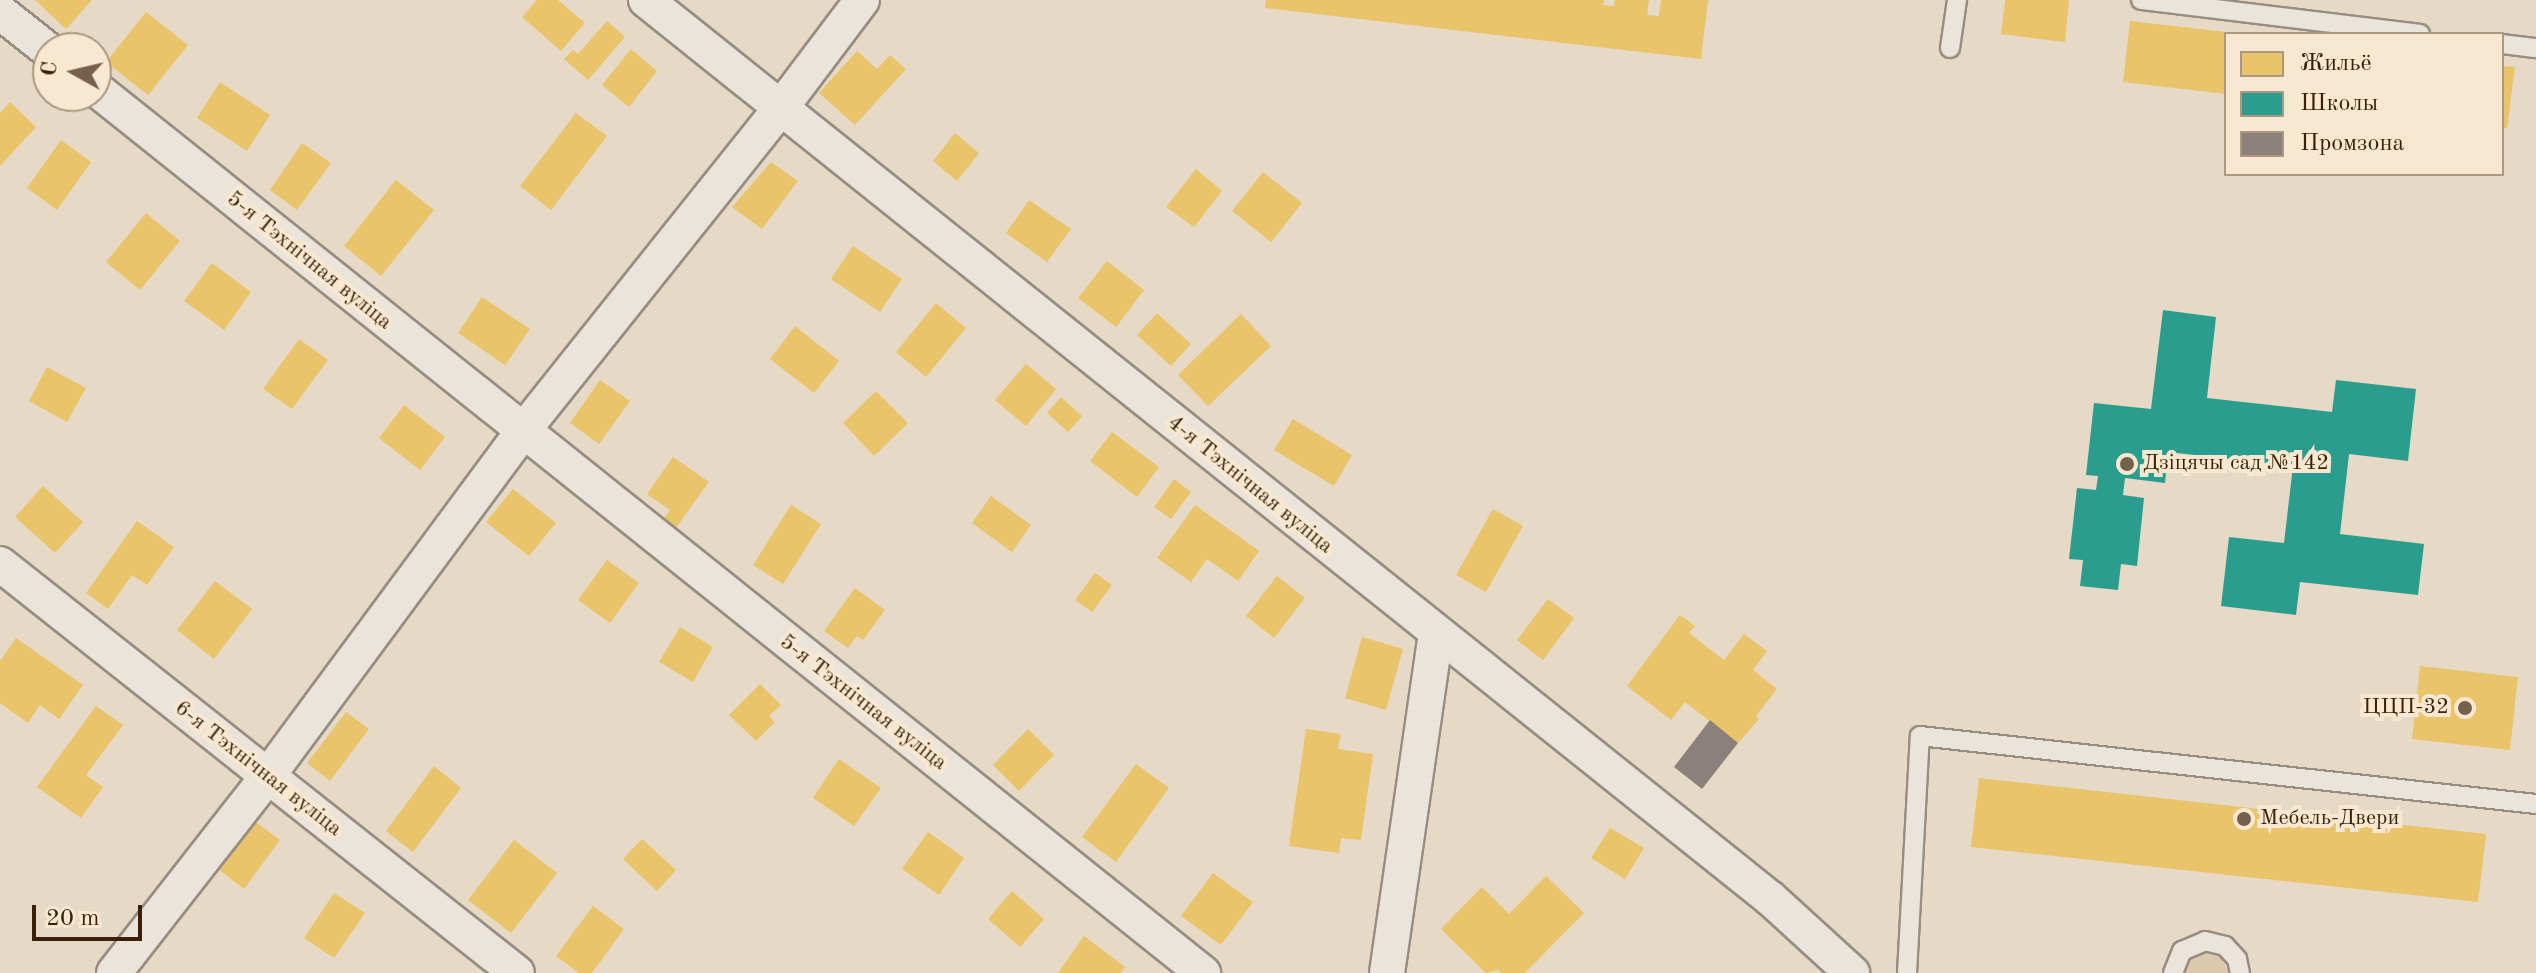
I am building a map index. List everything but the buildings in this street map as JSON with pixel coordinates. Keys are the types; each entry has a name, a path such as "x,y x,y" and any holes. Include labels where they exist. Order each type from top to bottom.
{"street":[{"name":"4-я Тэхнічная вуліца","path":"646,0 1771,899 1852,973"},
{"path":"114,973 267,777 522,432 780,109 862,0"},
{"path":"0,12 32,37"},
{"name":"5-я Тэхнічная вуліца","path":"112,102 1203,973"},
{"name":"6-я Тэхнічная вуліца","path":"0,564 517,973"},
{"path":"1387,973 1436,634"}],"lane":[{"path":"1950,48 1957,0"},
{"path":"2141,0 2404,32"},
{"path":"2504,44 2536,48"},
{"path":"1907,973 1920,736 2536,804"},
{"path":"2173,973 2182,951 2205,941 2225,946 2237,959 2240,973"}],"shaded area":[{"path":"2201,952 2221,957 2229,973 2183,973 2192,956"}],"place":[{"name":"Дзіцячы сад №142","path":"2127,464"},
{"name":"ЦЦП-32","path":"2465,708"},
{"name":"Мебель-Двери","path":"2244,819"}]}
